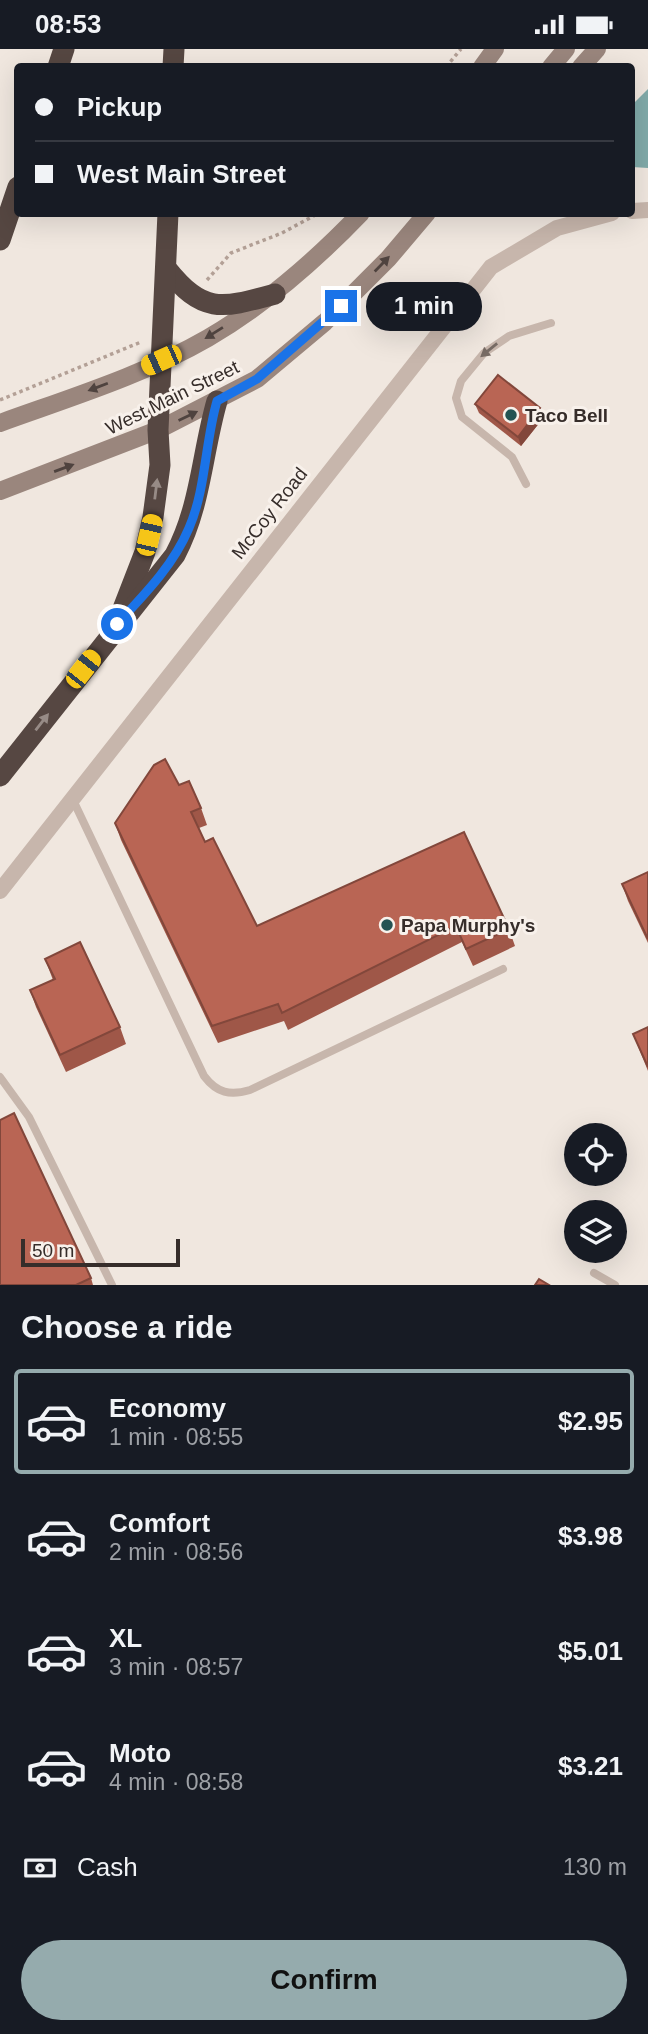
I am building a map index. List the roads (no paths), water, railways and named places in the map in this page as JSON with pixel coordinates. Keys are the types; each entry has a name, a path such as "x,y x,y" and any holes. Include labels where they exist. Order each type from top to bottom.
{"highway":[{"path":"0,240 14,199"},
{"path":"117,624 129,587 145,552 160,465 158,430 168,217"},
{"path":"166,268 181,287 201,303 240,304 275,294"},
{"path":"0,776 117,624 158,580 189,528 198,499 217,401"}],"main road":[{"path":"554,63 566,49"},
{"path":"585,63 597,49"},
{"name":"West Main Street","path":"0,423 161,360 207,338 275,294 324,252 357,217"},
{"name":"West Main Street","path":"0,491 158,430 257,379 326,322 388,259 424,217"}],"street":[{"name":"McCoy Road","path":"0,891 491,267 557,228 597,217"}],"lane":[{"path":"526,484 512,457 462,417 457,398 461,381 484,353 509,336 551,323"},
{"path":"72,800 205,1076 213,1087 225,1093 250,1090 503,969"},
{"path":"0,1077 29,1117 112,1285"},
{"path":"594,1273 615,1285"}],"water":[{"path":"648,89 648,168 635,167 635,102"}],"place":[{"name":"Taco Bell","path":"511,415"},
{"name":"Papa Murphy's","path":"387,925"}]}
